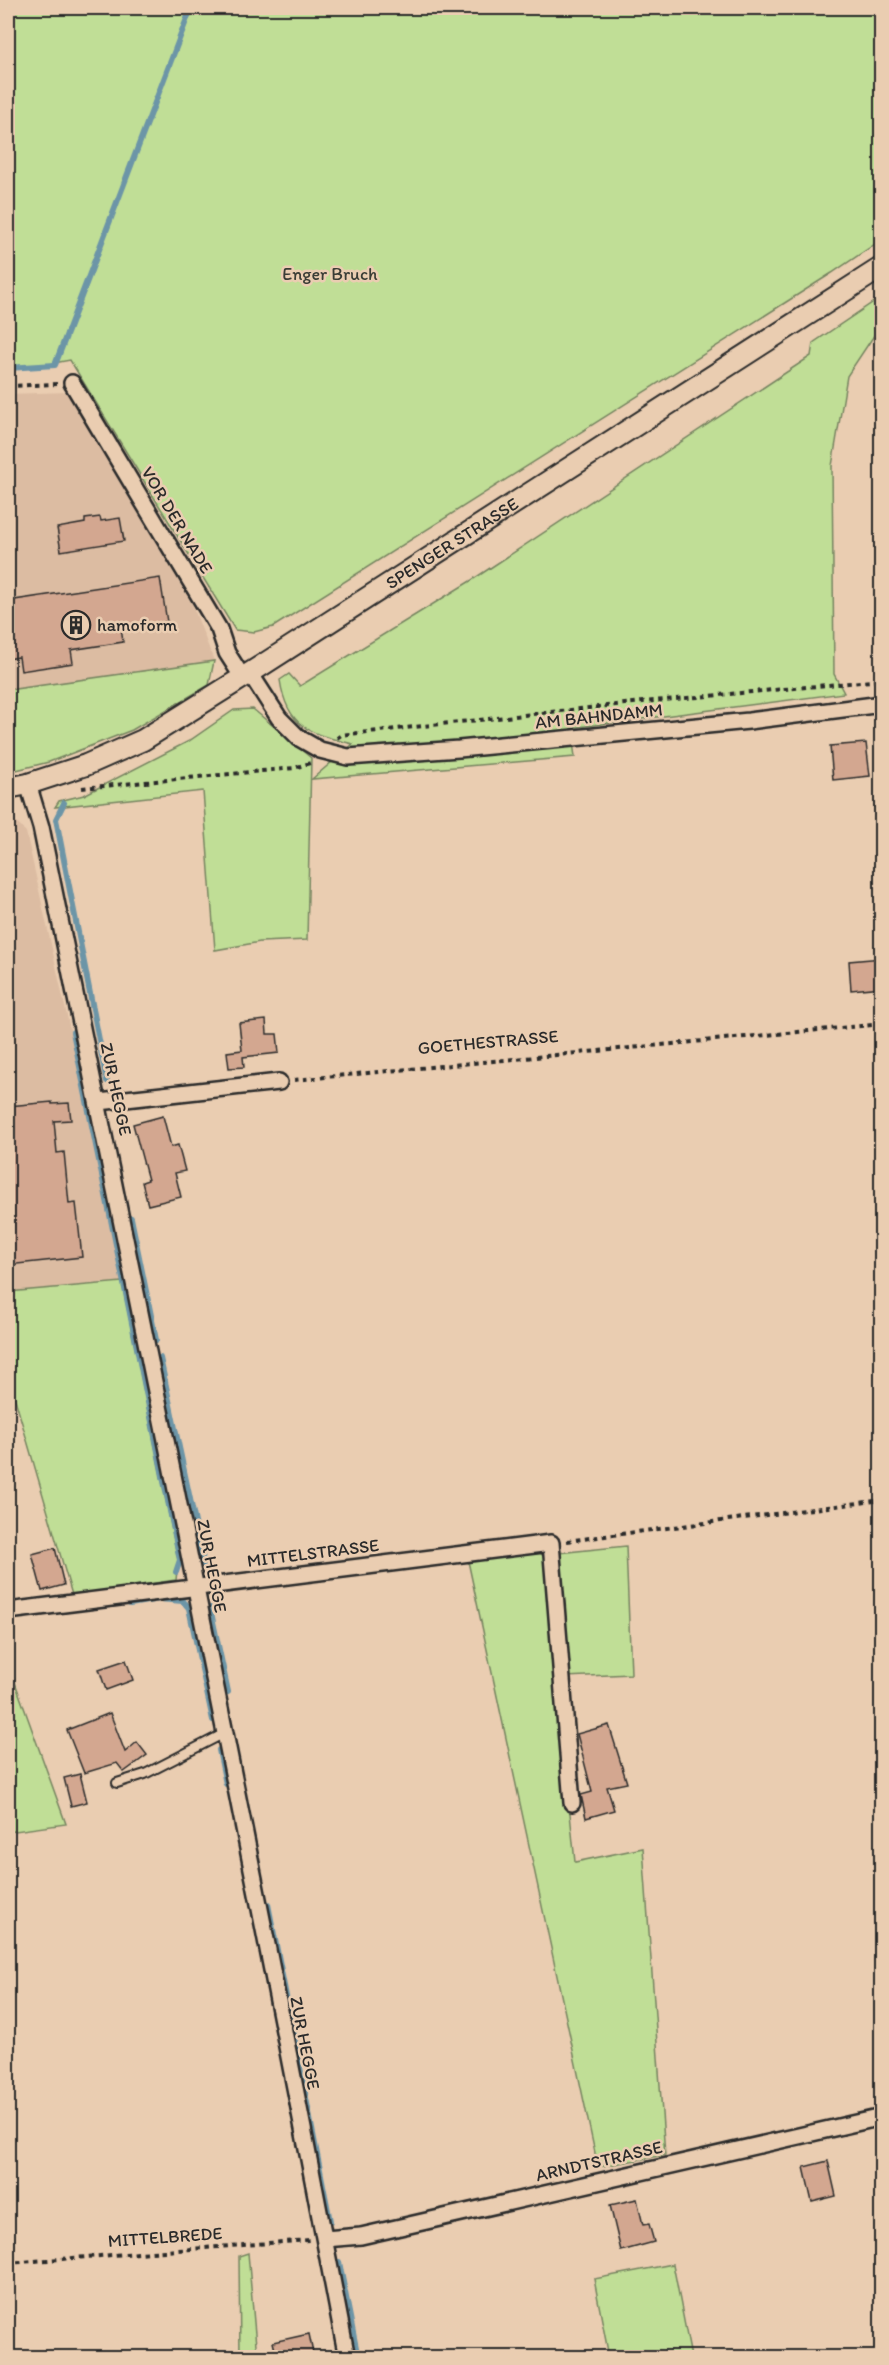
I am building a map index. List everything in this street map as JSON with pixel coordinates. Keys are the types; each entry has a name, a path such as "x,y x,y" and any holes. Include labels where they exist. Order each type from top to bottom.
{"street":[{"name":"SPENGER STRASSE","path":"8,788 28,784 86,765 142,740 247,676 882,267"},
{"name":"VOR DER NADE","path":"72,383 219,629 227,652 247,676"},
{"name":"AM BAHNDAMM","path":"247,676 279,718 299,738 320,750 348,757 459,749 749,721 882,704"},
{"name":"ZUR HEGGE","path":"28,784 41,827 99,1102 197,1587 348,2358"},
{"path":"99,1102 279,1082"},
{"path":"551,1543 572,1803"},
{"name":"MITTELSTRASSE","path":"8,1611 551,1543"},
{"name":"ARNDTSTRASSE","path":"325,2239 361,2236 882,2117"}],"lane":[{"path":"117,1783 145,1774 225,1733"}],"path":[{"path":"8,386 72,383"},
{"path":"341,735 643,702 882,680"},
{"path":"81,788 294,768 310,764 320,750"},
{"name":"GOETHESTRASSE","path":"279,1082 882,1024"},
{"path":"551,1543 882,1500"},
{"name":"MITTELBREDE","path":"8,2263 325,2239"}],"shaded area":[{"path":"68,392 192,604 214,661 8,690 8,394"},
{"path":"8,815 26,832 124,1271 122,1282 8,1292"}],"green space":[{"name":"Enger Bruch","path":"8,8 881,8 881,240 273,627 254,632 235,630 70,360 38,366 8,367"},
{"path":"881,297 881,325 847,376 832,466 834,674 844,693 571,728 575,757 312,779 353,744 313,732 295,719 283,696 280,680 289,674 300,686 472,580 811,356 813,343"},
{"path":"214,661 209,685 132,730 49,762 8,772 8,690"},
{"path":"253,709 311,758 307,940 260,942 215,950 203,791 55,807 59,801 84,795 189,741 234,710"},
{"path":"122,1282 178,1560 176,1580 72,1595 8,1375 8,1292"},
{"path":"626,1546 631,1674 565,1677 558,1553"},
{"path":"529,1551 541,1553 548,1564 556,1678 575,1862 643,1848 665,2155 598,2167 468,1561"},
{"path":"8,1663 66,1824 8,1832"},
{"path":"248,2253 257,2357 240,2357 239,2256"},
{"path":"673,2264 691,2357 609,2357 594,2279"}],"building":[{"path":"100,517 101,521 120,518 124,541 61,551 57,528 85,523 85,519"},
{"name":"hamoform","path":"160,578 167,622 121,628 123,642 71,650 73,663 21,671 19,657 8,659 8,601"},
{"path":"866,743 870,776 833,780 830,746"},
{"path":"882,958 882,987 851,990 849,961"},
{"path":"266,1020 267,1034 277,1034 279,1053 243,1057 244,1067 229,1068 227,1052 242,1050 239,1023"},
{"path":"52,1102 52,1104 69,1103 71,1120 54,1121 57,1153 64,1152 69,1204 76,1203 82,1257 8,1265 8,1106"},
{"path":"163,1116 171,1147 178,1145 185,1171 175,1173 181,1197 148,1205 142,1182 148,1180 133,1124"},
{"path":"55,1548 64,1585 42,1591 32,1554"},
{"path":"126,1660 133,1680 106,1690 99,1669"},
{"path":"110,1713 125,1752 137,1742 147,1755 124,1772 117,1763 84,1773 67,1730"},
{"path":"609,1725 627,1783 607,1787 614,1810 586,1818 581,1795 592,1792 577,1734"},
{"path":"80,1774 87,1802 71,1806 64,1778"},
{"path":"828,2161 836,2196 812,2202 804,2167"},
{"path":"637,2199 643,2225 649,2224 654,2242 621,2251 610,2205"},
{"path":"309,2334 314,2358 277,2358 273,2342"}],"waterway":[{"path":"8,368 55,365 191,8"},
{"path":"64,803 56,819 107,1081"},
{"path":"73,1032 180,1560 176,1572"},
{"path":"131,1218 156,1340"},
{"path":"160,1358 204,1565"},
{"path":"130,1604 159,1599 183,1601 189,1608 213,1720"},
{"path":"210,1608 228,1692"},
{"path":"219,1750 226,1784"},
{"path":"268,1904 330,2221"},
{"path":"339,2262 358,2358"}],"place":[{"name":"hamoform","path":"76,625"}]}
